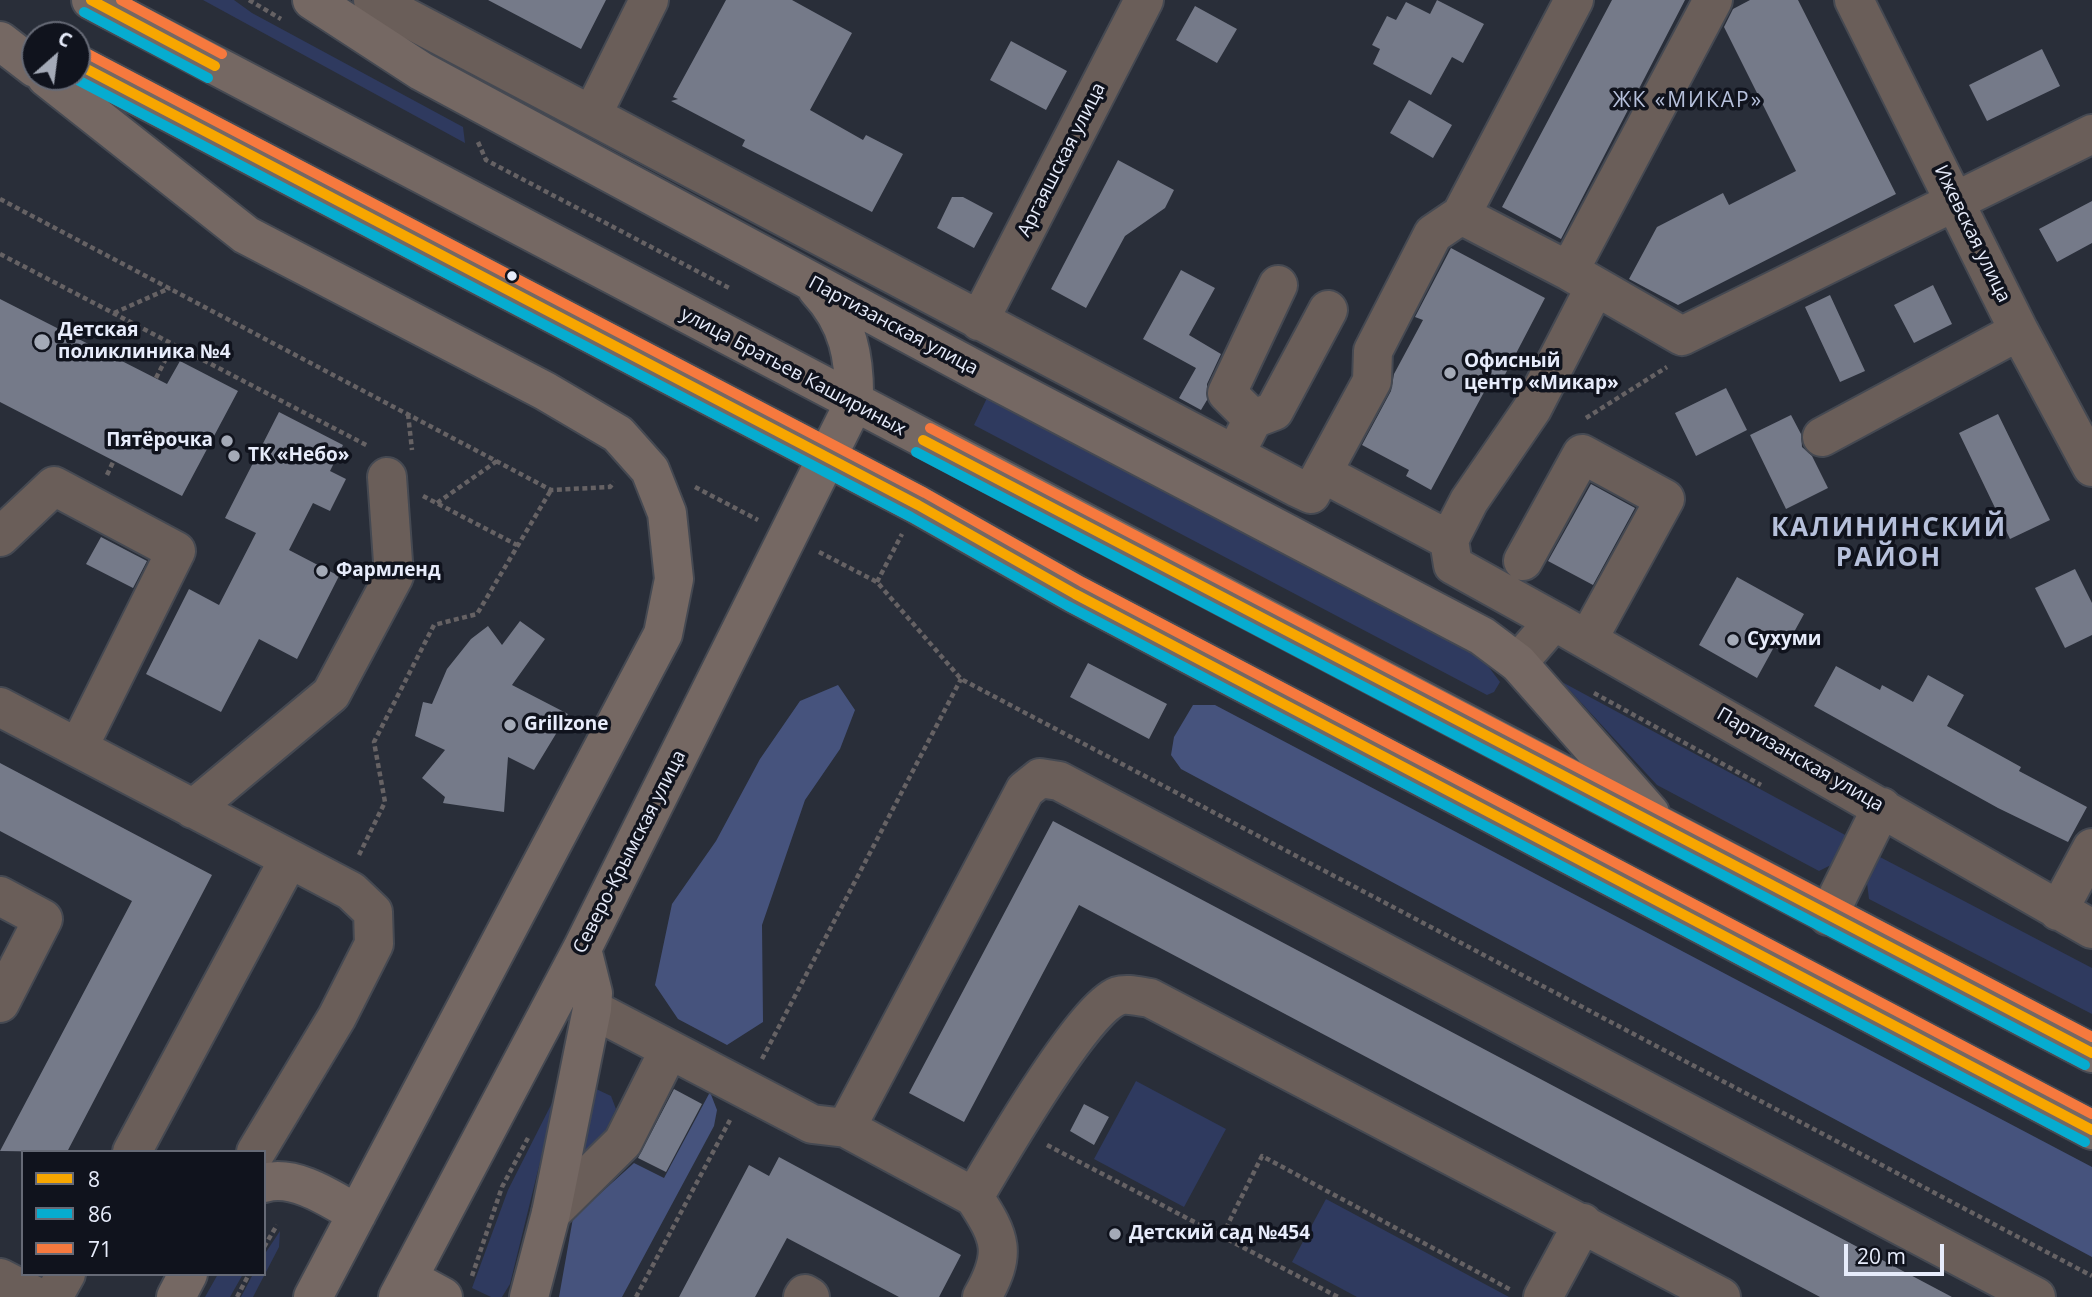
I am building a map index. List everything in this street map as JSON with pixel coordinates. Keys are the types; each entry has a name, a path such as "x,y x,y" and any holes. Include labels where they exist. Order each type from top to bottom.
{"main road":[{"name":"улица Братьев Кашириных","path":"91,0 2092,1053"},
{"name":"Партизанская улица","path":"312,0 421,72 1236,509 1482,636 1518,663 1665,830"},
{"path":"0,23 21,34"},
{"path":"0,41 21,57"},
{"path":"91,71 918,505 1087,601 2092,1130"},
{"path":"64,91 246,235 595,418 639,454 659,488 667,513 674,579 663,634 313,1297"},
{"path":"810,282 831,304 847,333 855,369 854,403"},
{"name":"Северо-Крымская улица","path":"403,1287 582,949 790,537 854,403"},
{"path":"529,1297 551,1213 592,1009 593,993 582,949"},
{"path":"266,1182 276,1179 322,1193 357,1214"},
{"path":"176,1297 187,1276"},
{"path":"403,1287 456,1291"}],"street":[{"path":"373,0 593,113 979,321 1311,494 1372,381 1373,351 1433,234 1461,215 1574,0"},
{"path":"593,113 649,0"},
{"name":"Аргаяшская улица","path":"979,321 1144,0"},
{"path":"1322,473 1449,540 1469,501 1532,408 1582,279 1713,0"},
{"name":"Ижевская улица","path":"1854,0 2019,331 2092,467"},
{"path":"1461,215 1682,336 2092,134"},
{"path":"1253,419 1227,393 1278,285"},
{"path":"1253,419 1274,411 1328,310"},
{"path":"1822,437 2019,331"},
{"path":"1236,509 1253,419"},
{"path":"1523,561 1582,454 1665,499 1588,639"},
{"path":"193,809 331,694 394,576 387,477"},
{"path":"0,537 54,486 176,551 78,748"},
{"name":"Партизанская улица","path":"1449,540 1452,565 1588,639 2092,929"},
{"path":"1518,663 1554,621"},
{"path":"0,707 351,891 373,912 374,944 337,1017 257,1150"},
{"path":"846,1128 1025,790 1040,778 1059,780 2036,1297"},
{"path":"1828,916 1882,807"},
{"path":"2058,911 2092,848"},
{"path":"133,1150 289,859"},
{"path":"0,895 43,919 0,1003"},
{"path":"974,1197 1016,1128 1094,1012 1119,995 1150,998 1721,1297"},
{"path":"592,1009 812,1124 846,1128 974,1197 997,1231 997,1270 982,1297"},
{"path":"551,1213 622,1142 669,1050"},
{"path":"1543,1297 1583,1223"},
{"path":"53,1297 64,1276"},
{"path":"0,1278 37,1297"},
{"path":"803,1297 805,1294 810,1297"}],"path":[{"path":"0,254 386,456 387,477 517,545"},
{"path":"114,313 170,288"},
{"path":"156,379 173,345"},
{"path":"437,503 497,461"},
{"path":"689,480 692,486 877,582 961,679 2092,1276"},
{"path":"351,891 359,855 385,802 374,742 434,625 477,614 551,490"},
{"path":"636,1297 961,679"},
{"path":"456,1291 502,1187 533,1128"},
{"path":"1016,1128 1338,1297"},
{"path":"1222,1236 1262,1156 1524,1297"},
{"path":"266,1244 277,1225"},
{"path":"237,1297 248,1276"}],"shaded area":[{"path":"203,0 234,0 252,13 463,127 465,143"},
{"path":"987,398 1467,648 1485,662 1500,682 1494,692 1487,695 974,425"},
{"path":"1562,682 1847,836 1835,863 1819,871 1657,785"},
{"path":"838,685 855,710 840,749 805,800 762,925 763,1022 727,1045 678,1019 655,985 672,904 716,841 760,759 800,701"},
{"path":"1193,705 1215,705 2092,1167 2092,1257 1181,769 1171,755 1174,737"},
{"path":"1878,856 2092,968 2092,1014 1869,899 1867,883"},
{"path":"1136,1081 1226,1129 1184,1207 1094,1159"},
{"path":"594,1088 611,1096 616,1109 593,1156 578,1166"},
{"path":"710,1092 717,1110 714,1126 622,1297 559,1297 573,1218 634,1163 664,1178"},
{"path":"557,1093 510,1284 502,1297 491,1297 472,1288 508,1190"},
{"path":"1326,1199 1509,1297 1357,1297 1292,1262"},
{"path":"280,1231 279,1247 266,1272 266,1252"},
{"path":"217,1276 242,1276 230,1297 205,1297"},
{"path":"252,1276 264,1276 253,1297 241,1297"}],"building":[{"path":"488,0 606,0 581,49"},
{"path":"726,0 792,0 852,33 810,110 863,140 866,135 903,154 872,212 742,146 745,140 671,101 678,99 673,97"},
{"path":"1437,0 1484,24 1463,63 1452,57 1431,95 1373,64 1380,49 1372,45 1387,16 1396,20 1406,2 1430,14"},
{"path":"1612,0 1685,0 1561,239 1502,207"},
{"path":"1750,0 1798,0 1896,194 1678,305 1629,279 1657,227 1723,193 1729,205 1796,171 1724,27 1733,9"},
{"path":"1195,6 1237,29 1217,63 1176,40"},
{"path":"1011,41 1067,71 1046,110 990,80"},
{"path":"2042,49 2060,86 1987,121 1969,85"},
{"path":"1409,100 1452,125 1433,158 1390,133"},
{"path":"1118,160 1174,190 1165,208 1125,236 1086,308 1051,289"},
{"path":"952,197 963,197 993,213 974,248 937,228"},
{"path":"2092,201 2092,243 2057,262 2039,229"},
{"name":"Офисный центр «Микар»","path":"1451,248 1545,298 1498,388 1489,383 1431,490 1406,476 1409,470 1362,445 1391,391 1394,374 1423,320 1415,317"},
{"path":"1181,270 1215,288 1189,335 1221,354 1207,384 1207,400 1201,410 1179,398 1196,368 1143,339"},
{"path":"1933,285 1952,324 1914,343 1894,305"},
{"path":"1830,295 1865,371 1840,382 1805,307"},
{"name":"Детская поликлиника №4","path":"0,299 167,384 180,361 238,391 182,496 0,402"},
{"path":"1726,388 1747,430 1696,456 1675,413"},
{"path":"279,412 343,445 330,471 346,479 330,511 313,503 289,550 339,576 297,659 259,639 221,712 146,674 189,589 219,605 256,533 225,518"},
{"path":"1998,414 2050,520 2010,539 1959,433"},
{"path":"1791,415 1801,434 1802,447 1812,456 1828,488 1786,509 1750,435"},
{"path":"1591,484 1635,508 1593,585 1548,561"},
{"path":"101,537 147,561 133,588 86,564"},
{"path":"2075,569 2092,603 2092,635 2065,648 2035,588"},
{"path":"1737,577 1804,614 1783,652 1774,647 1757,678 1699,645"},
{"path":"520,621 545,639 512,685 568,714 534,770 508,757 504,812 443,803 445,797 422,778 445,750 415,736 423,702 432,704 447,669 471,639 488,626 502,645"},
{"path":"1088,663 1167,704 1149,739 1070,697"},
{"path":"1836,666 1880,690 1882,685 1913,702 1928,675 1964,695 1947,726 2021,767 2019,771 2087,807 2068,842 1998,808 1814,706"},
{"path":"0,763 212,875 68,1150 0,1151 132,901 0,831"},
{"path":"1053,821 1952,1297 1820,1297 1079,905 964,1122 909,1093"},
{"path":"674,1089 702,1104 666,1172 638,1158"},
{"path":"1084,1104 1109,1117 1094,1145 1070,1131"},
{"path":"779,1157 961,1255 939,1297 899,1297 787,1238 755,1297 679,1297 749,1165 769,1176"}],"transit line":[{"name":"8","path":"91,0 215,66"},
{"name":"71","path":"121,0 222,54"},
{"name":"86","path":"84,12 208,78"},
{"name":"71","path":"91,56 925,493 1082,582 2092,1114"},
{"name":"8","path":"91,71 918,505 1075,594 2092,1130"},
{"name":"86","path":"91,87 911,517 1068,606 2085,1142"},
{"name":"71","path":"930,428 2092,1037"},
{"name":"8","path":"923,440 2092,1053"},
{"name":"86","path":"916,452 2085,1065"}],"place":[{"name":"Детская поликлиника №4","path":"42,342"},
{"name":"Офисный центр «Микар»","path":"1450,373"},
{"name":"Пятёрочка","path":"227,441"},
{"name":"ТК «Небо»","path":"234,456"},
{"name":"Фармленд","path":"322,571"},
{"name":"Сухуми","path":"1733,640"},
{"name":"Grillzone","path":"510,725"},
{"name":"Детский сад №454","path":"1115,1234"}],"district":[{"name":"ЖК «МИКАР»","path":"1688,101"},
{"name":"КАЛИНИНСКИЙ РАЙОН","path":"1889,544"}]}
